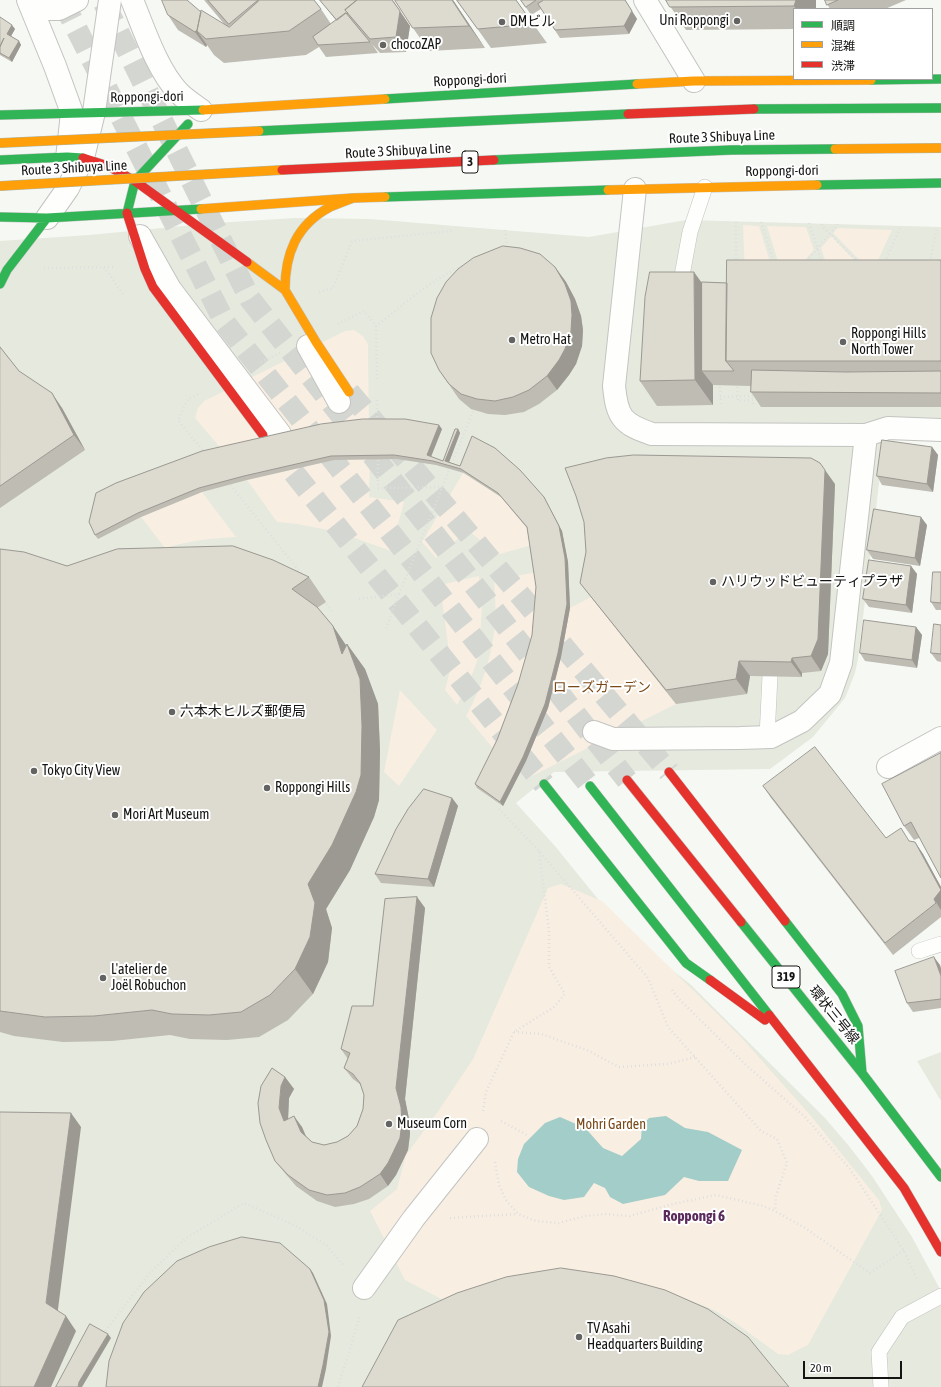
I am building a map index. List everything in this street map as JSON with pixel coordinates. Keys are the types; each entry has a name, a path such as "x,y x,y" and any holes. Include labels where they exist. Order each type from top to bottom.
{"main road":[{"name":"Roppongi-dori","path":"0,115 201,110 694,81 818,80"},
{"name":"Route 3 Shibuya Line","path":"0,143 732,109 941,108"},
{"path":"201,110 135,181 127,213 145,269 153,287 271,434"},
{"name":"Route 3 Shibuya Line","path":"0,186 346,167 723,150 941,148"},
{"path":"0,160 75,157 108,166 135,181 285,290"},
{"name":"Roppongi-dori","path":"0,217 47,218 177,211 353,198 705,187 941,183"},
{"path":"298,314 285,290 284,273 287,257 294,240 305,227 325,210 353,198"},
{"path":"0,284 7,270 47,218"},
{"path":"669,772 842,994 858,1026 862,1073"},
{"name":"環状三号線","path":"627,780 862,1073 941,1177"},
{"path":"544,784 686,963 786,1035"},
{"name":"319","path":"590,786 904,1188 941,1252"}],"street":[{"path":"75,157 72,113 30,5 60,9 77,0"},
{"path":"47,218 68,188 75,157 94,112 110,0"},
{"path":"132,0 157,60 166,76 179,94 201,110"},
{"path":"645,0 694,81"},
{"path":"635,189 614,386 618,412 626,422 635,429 652,434 866,436 888,428 941,430"},
{"path":"127,213 170,289 271,434"},
{"path":"298,314 306,343 344,397"},
{"path":"594,732 613,739 766,737 802,721 830,694 841,663 866,436"},
{"path":"888,767 941,738"},
{"path":"364,1288 414,1218 477,1139"}],"lane":[{"path":"678,297 690,232 705,187"},
{"path":"766,737 770,676"},
{"path":"919,952 941,944"},
{"path":"881,1387 879,1352 902,1317 941,1296"}],"path":[{"path":"736,222 736,268"},
{"path":"761,222 775,266"},
{"path":"809,223 824,267"},
{"path":"822,224 822,226 861,265"},
{"path":"803,264 831,234 837,224"},
{"path":"882,267 901,226"},
{"path":"930,265 937,226"},
{"path":"505,230 507,253"},
{"path":"319,292 333,288 352,241 452,231"},
{"path":"427,287 457,268 469,264"},
{"path":"42,268 117,267"},
{"path":"376,326 377,388"},
{"path":"720,379 721,406"},
{"path":"737,381 738,400 753,400 754,404 738,404"},
{"path":"377,396 377,426"},
{"path":"720,397 759,396"},
{"path":"384,631 474,409"},
{"path":"378,450 378,488 443,486"},
{"path":"359,600 399,594"},
{"path":"499,809 540,850 648,978 668,1027 761,1131 777,1139 787,1163 776,1196 775,1212"},
{"path":"518,1214 506,1200 499,1184 493,1150 477,1139 486,1092 514,1032 554,1007 565,994 548,967 550,931 540,850"},
{"path":"670,988 680,1000 746,1065 805,1117 850,1169 904,1251 920,1286"},
{"path":"514,1032 541,1034 587,1050 619,1067 668,1064 695,1057"},
{"path":"504,1123 527,1135"},
{"path":"414,1218 452,1218 518,1214 536,1221 559,1223 585,1216 605,1214 630,1216 673,1204 716,1196 763,1206 775,1212 805,1228 870,1273 930,1233"},
{"path":"102,1336 149,1274 186,1238 244,1203 294,1225"}],"shaded area":[{"name":"Roppongi Hills","path":"295,218 370,219 589,237 686,220 941,227 941,418 887,417 858,659 855,673 845,698 813,737 770,769 554,772 516,803 555,846 627,935 690,984 825,1118 872,1176 912,1237 941,1291 941,1387 0,1387 0,241 89,235 215,223"},
{"path":"941,1052 941,1101 917,1061"}],"green space":[{"path":"743,225 759,226 775,278 745,278"},
{"path":"767,226 806,227 814,250 789,278 783,278"},
{"path":"837,228 892,230 872,273 833,233"},
{"path":"831,236 873,279 831,278 821,248"},
{"path":"354,330 363,336 368,344 369,423 223,451 195,418 198,408 204,401 345,331"},
{"path":"370,459 369,497 404,502 391,551 338,532 297,524 277,522 247,480 334,460"},
{"path":"463,473 501,497 530,531 532,545 493,556 482,542 468,530 436,558 422,542"},
{"path":"202,492 236,537 200,540 165,548 141,517"},
{"path":"537,572 539,591 535,639 496,752 466,716 482,682 492,646 495,616 494,580"},
{"path":"479,576 482,606 479,656 469,683 457,705 445,690 451,667 440,585"},
{"name":"ローズガーデン","path":"591,597 676,704 526,779 526,761 570,608"},
{"path":"400,690 437,730 399,786 384,772"},
{"name":"Mohri Garden","path":"561,884 602,901 741,1037 811,1116 879,1200 882,1210 808,1345 788,1355 778,1354 734,1322 714,1310 654,1288 453,1305 405,1280 370,1211 397,1189 406,1155 439,1110 473,1059 548,888"}],"water":[{"path":"666,1116 685,1128 708,1132 742,1150 728,1181 699,1181 684,1177 665,1195 623,1204 610,1197 605,1188 594,1183 584,1197 564,1200 549,1196 529,1187 517,1172 518,1159 524,1144 545,1123 560,1117 587,1130 603,1148 622,1156 641,1139 642,1126 649,1118"}],"building":[{"path":"162,0 187,0 201,12 197,30 195,32 168,15"},
{"path":"208,0 258,0 229,24"},
{"path":"260,0 314,0 321,9 289,31 206,39 197,31 201,10 229,27"},
{"path":"320,0 357,0 345,10 348,13 347,14 346,13 337,20"},
{"path":"357,0 392,0 400,11 396,37 370,39 345,10"},
{"path":"395,0 452,0 469,26 413,28"},
{"path":"457,0 516,0 533,24 478,29"},
{"path":"521,0 536,0 526,7"},
{"path":"544,0 625,0 632,11 624,26 555,30 538,4"},
{"path":"666,0 796,0 794,6 670,7"},
{"path":"825,0 838,0 827,5"},
{"path":"346,13 370,42 318,45 313,37"},
{"path":"0,17 12,25 7,34 19,41 9,58 0,53 0,47 4,38 0,46"},
{"name":"Metro Hat","path":"503,246 520,248 540,254 555,267 565,284 571,301 572,315 571,331 565,349 547,376 529,390 513,397 495,401 477,399 461,394 449,384 439,370 431,353 431,318 437,298 446,282 458,269 473,258"},
{"name":"Roppongi Hills North Tower","path":"727,260 941,260 941,361 726,361"},
{"path":"650,272 694,272 695,380 640,381 645,297"},
{"path":"702,282 727,283 726,361 734,371 702,371"},
{"path":"0,347 19,371 52,393 74,435 0,486"},
{"path":"752,370 846,372 941,371 941,393 751,392"},
{"path":"363,419 405,419 439,425 427,455 443,461 455,429 458,429 445,461 460,466 472,436 495,448 520,470 544,497 559,526 565,558 567,604 558,653 545,704 523,757 500,802 475,784 497,740 518,684 532,635 536,587 527,527 498,493 461,469 433,461 394,455 331,456 199,488 138,513 95,535 89,522 96,493 116,483 202,451 321,424"},
{"path":"882,440 932,447 927,484 877,476"},
{"name":"ハリウッドビューティプラザ","path":"634,455 811,458 820,463 825,470 818,639 811,656 792,658 791,662 739,661 736,679 666,690 580,583 586,552 584,522 565,468 606,458"},
{"path":"874,509 921,517 915,558 867,550"},
{"path":"233,546 273,560 309,577 292,589 317,607 333,626 342,654 347,644 360,679 362,726 361,775 356,792 332,845 308,884 315,903 310,937 295,969 270,995 241,1012 209,1015 172,1014 152,1010 94,1016 45,1017 0,1011 0,549 24,552 67,566 117,549"},
{"path":"869,560 911,566 906,605 863,599"},
{"path":"933,572 941,572 941,603 931,602"},
{"path":"864,620 916,627 912,660 860,653"},
{"path":"934,624 941,625 941,654 931,653"},
{"path":"815,747 886,838 901,828 909,841 915,842 941,890 934,899 936,903 885,943 763,786"},
{"path":"941,753 941,878 911,822 904,826 882,784"},
{"path":"424,789 452,798 428,879 375,874 396,829 408,809"},
{"path":"417,897 396,1088 401,1107 402,1122 400,1138 388,1163 380,1174 360,1187 345,1193 327,1195 309,1190 288,1175 275,1161 260,1123 258,1103 261,1086 272,1068 285,1077 281,1086 279,1108 284,1121 294,1116 301,1132 312,1142 324,1145 337,1142 348,1136 357,1126 363,1109 364,1095 360,1083 353,1074 344,1068 350,1053 341,1049 352,1006 373,1006 385,899"},
{"path":"934,957 941,976 941,999 907,1003 895,971"},
{"path":"0,1112 71,1113 46,1303 66,1316 34,1387 0,1387"},
{"path":"242,1237 280,1243 310,1269 324,1300 329,1332 318,1387 106,1387 109,1361 123,1323 144,1292 177,1261 209,1247"},
{"name":"TV Asahi Headquarters Building","path":"561,1268 614,1276 665,1290 708,1309 748,1337 789,1387 362,1387 398,1320 457,1293 506,1277"},
{"path":"90,1324 108,1334 79,1382 78,1387 56,1387"}],"tunnel":[{"path":"62,0 225,323 590,786"},
{"path":"104,3 250,299 627,780"},
{"path":"349,392 669,772"},
{"path":"273,447 544,784"}],"traffic: fast":[{"path":"933,79 941,79"},
{"path":"385,99 637,84"},
{"path":"754,109 941,108"},
{"path":"0,115 203,110"},
{"path":"259,131 628,114"},
{"path":"127,213 135,181 188,124"},
{"path":"494,160 731,150 835,149"},
{"path":"0,160 67,157 83,158"},
{"path":"817,185 941,183"},
{"path":"385,197 608,190"},
{"path":"0,217 47,218 201,209"},
{"path":"0,284 7,270 47,218"},
{"path":"544,784 686,963 710,980"},
{"path":"590,786 769,1015"},
{"path":"785,921 842,994 858,1026 862,1073"},
{"path":"741,922 862,1073 941,1177"}],"traffic: slow":[{"path":"637,84 694,81 871,80"},
{"path":"203,110 385,99"},
{"path":"0,143 259,131"},
{"path":"835,149 941,148"},
{"path":"0,186 282,170"},
{"path":"608,190 817,185"},
{"path":"201,209 385,197"},
{"path":"285,290 287,264 290,253 301,232 318,214 330,207 353,198"},
{"path":"247,262 285,290 316,342 349,392"}],"traffic: jam":[{"path":"628,114 754,109"},
{"path":"83,158 108,166 135,181 247,262"},
{"path":"282,170 494,160"},
{"path":"127,213 145,269 153,287 263,435"},
{"path":"669,772 785,921"},
{"path":"627,780 741,922"},
{"path":"710,980 765,1020"},
{"path":"769,1015 904,1188 941,1252"}],"place":[{"name":"Uni Roppongi","path":"737,21"},
{"name":"DMビル","path":"502,22"},
{"name":"chocoZAP","path":"383,45"},
{"name":"Metro Hat","path":"512,340"},
{"name":"Roppongi Hills North Tower","path":"843,342"},
{"name":"ハリウッドビューティプラザ","path":"713,582"},
{"name":"六本木ヒルズ郵便局","path":"172,712"},
{"name":"Tokyo City View","path":"34,771"},
{"name":"Roppongi Hills","path":"267,788"},
{"name":"Mori Art Museum","path":"115,815"},
{"name":"L'atelier de Joël Robuchon","path":"103,978"},
{"name":"Museum Corn","path":"389,1124"},
{"name":"TV Asahi Headquarters Building","path":"579,1337"}],"district":[{"name":"Roppongi 6","path":"694,1216"}]}
